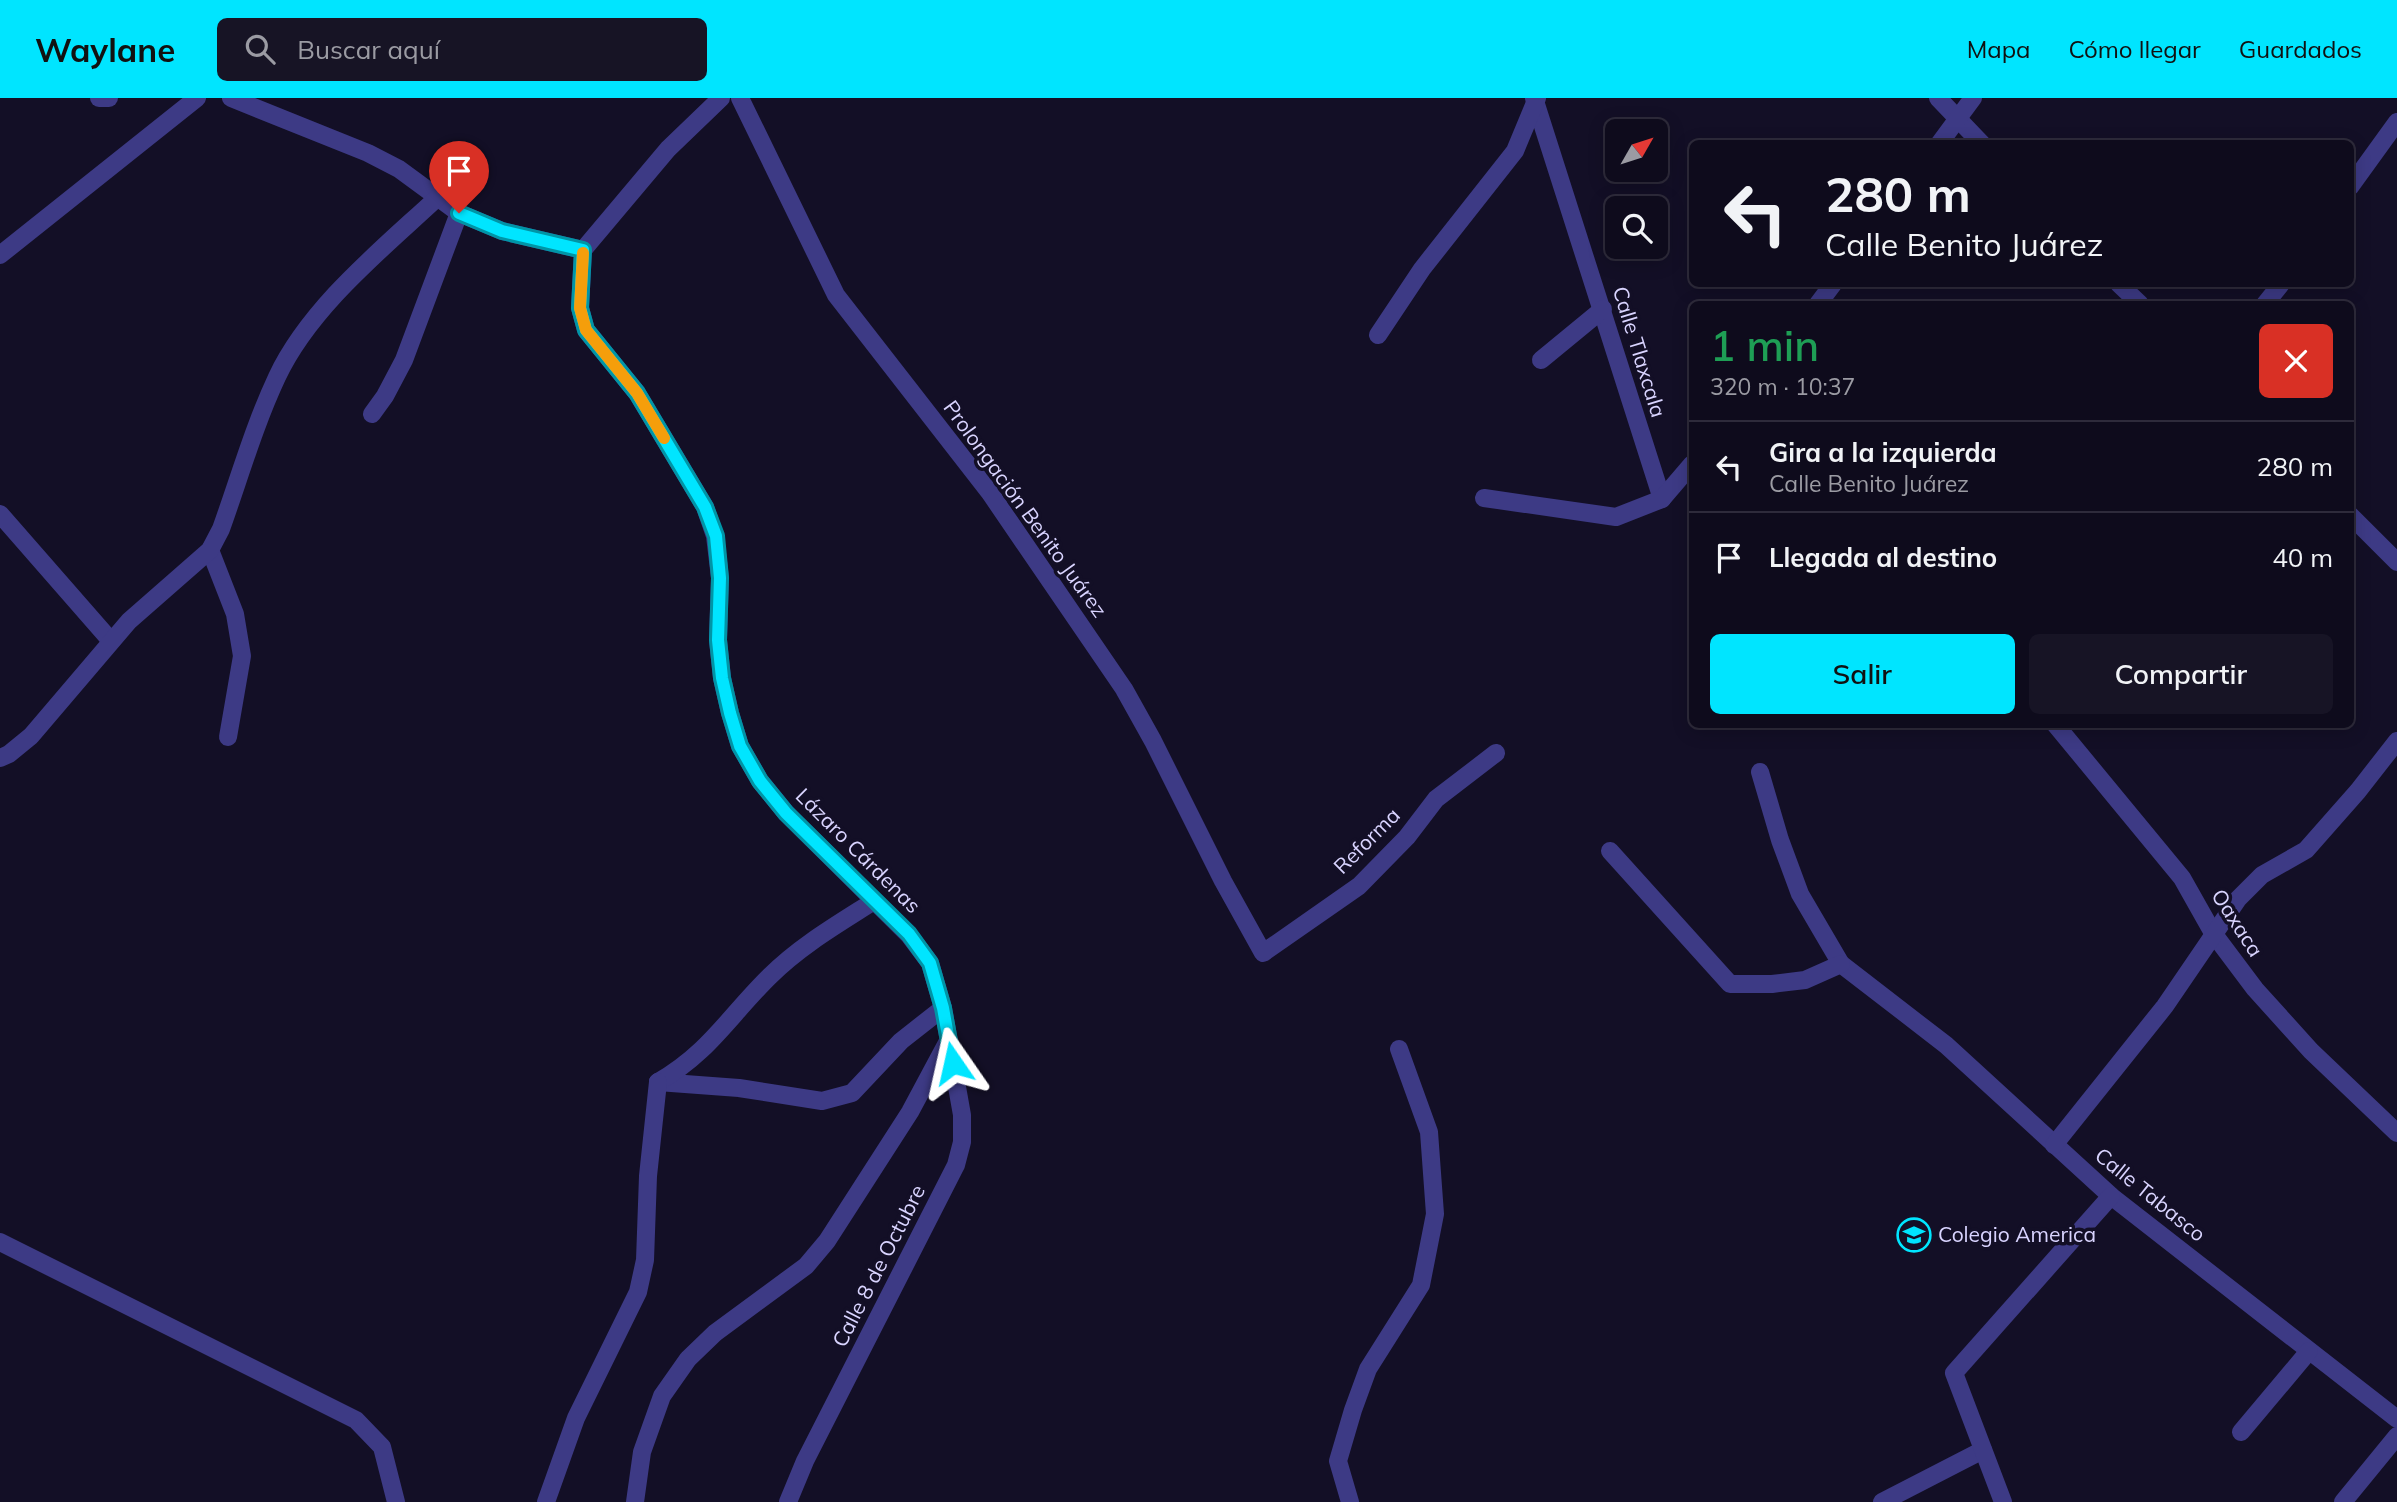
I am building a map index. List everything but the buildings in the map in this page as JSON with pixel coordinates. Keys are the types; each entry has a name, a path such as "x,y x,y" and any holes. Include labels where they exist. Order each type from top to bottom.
{"street":[{"path":"99,98 109,98"},
{"path":"0,255 197,98"},
{"path":"231,98 368,153 399,169 459,213 502,231 583,250 668,149 721,98"},
{"name":"Prolongación Benito Juárez","path":"740,98 836,295 990,492 1124,689 1263,953"},
{"path":"1938,98 1978,140"},
{"path":"1942,140 1973,98"},
{"path":"1378,335 1422,269 1515,151 1535,99"},
{"name":"Calle Tlaxcala","path":"1535,99 1662,499"},
{"path":"2354,181 2397,122"},
{"path":"0,758 31,737 129,621 210,550 221,529 277,376 301,337 362,268 437,198"},
{"path":"372,414 404,360 459,213"},
{"name":"Lázaro Cárdenas","path":"583,250 580,308 586,330 637,393 705,507 716,536 720,578 718,640 722,678 740,746 760,781 786,813 909,934 930,963 943,1008 948,1041"},
{"path":"2122,287 2137,301"},
{"path":"2267,301 2279,287"},
{"path":"1541,360 1603,309"},
{"path":"1484,498 1616,517 1662,499 1689,468"},
{"path":"0,514 111,641"},
{"path":"2354,519 2397,562"},
{"path":"210,550 235,614 242,656 228,737"},
{"name":"Oaxaca","path":"2057,728 2182,878 2213,933 2255,989 2311,1051 2397,1133"},
{"path":"2054,1145 2165,1006 2238,899 2262,875 2306,850 2358,791 2397,741"},
{"name":"Reforma","path":"1263,953 1359,886 1407,837 1436,799 1496,753"},
{"path":"1610,851 1730,984 1772,984 1805,979 1841,964 1800,894 1780,841 1760,772"},
{"path":"658,1082 682,1068 720,1032 770,975 816,938 874,901"},
{"name":"Calle Tabasco","path":"1841,964 1946,1045 2111,1196 2397,1419"},
{"path":"658,1082 739,1088 822,1101 852,1093 901,1041 943,1008"},
{"path":"635,1502 642,1452 662,1396 688,1359 715,1333 806,1266 827,1241 910,1112 948,1041"},
{"name":"Calle 8 de Octubre","path":"788,1502 805,1461 956,1165 962,1142 962,1115 948,1041"},
{"path":"1350,1502 1338,1461 1349,1423 1368,1369 1421,1284 1435,1214 1429,1132 1399,1049"},
{"path":"545,1502 576,1418 638,1292 645,1260 648,1176 658,1082"},
{"path":"2003,1502 1954,1373 2111,1196"},
{"path":"0,1242 356,1420 382,1447 396,1502"},
{"path":"2241,1432 2309,1351"},
{"path":"2343,1502 2397,1436"},
{"path":"1882,1502 1983,1450"}],"slow traffic":[{"path":"583,253 580,308 586,330 637,393 664,438"}],"place":[{"name":"Colegio America","path":"1914,1235"}],"route":[{"path":"459,213 502,231 583,250 580,308 586,330 637,393 705,507 716,536 720,578 718,640 722,678 740,746 760,781 786,813 909,934 930,963 943,1008 953,1063"}]}
